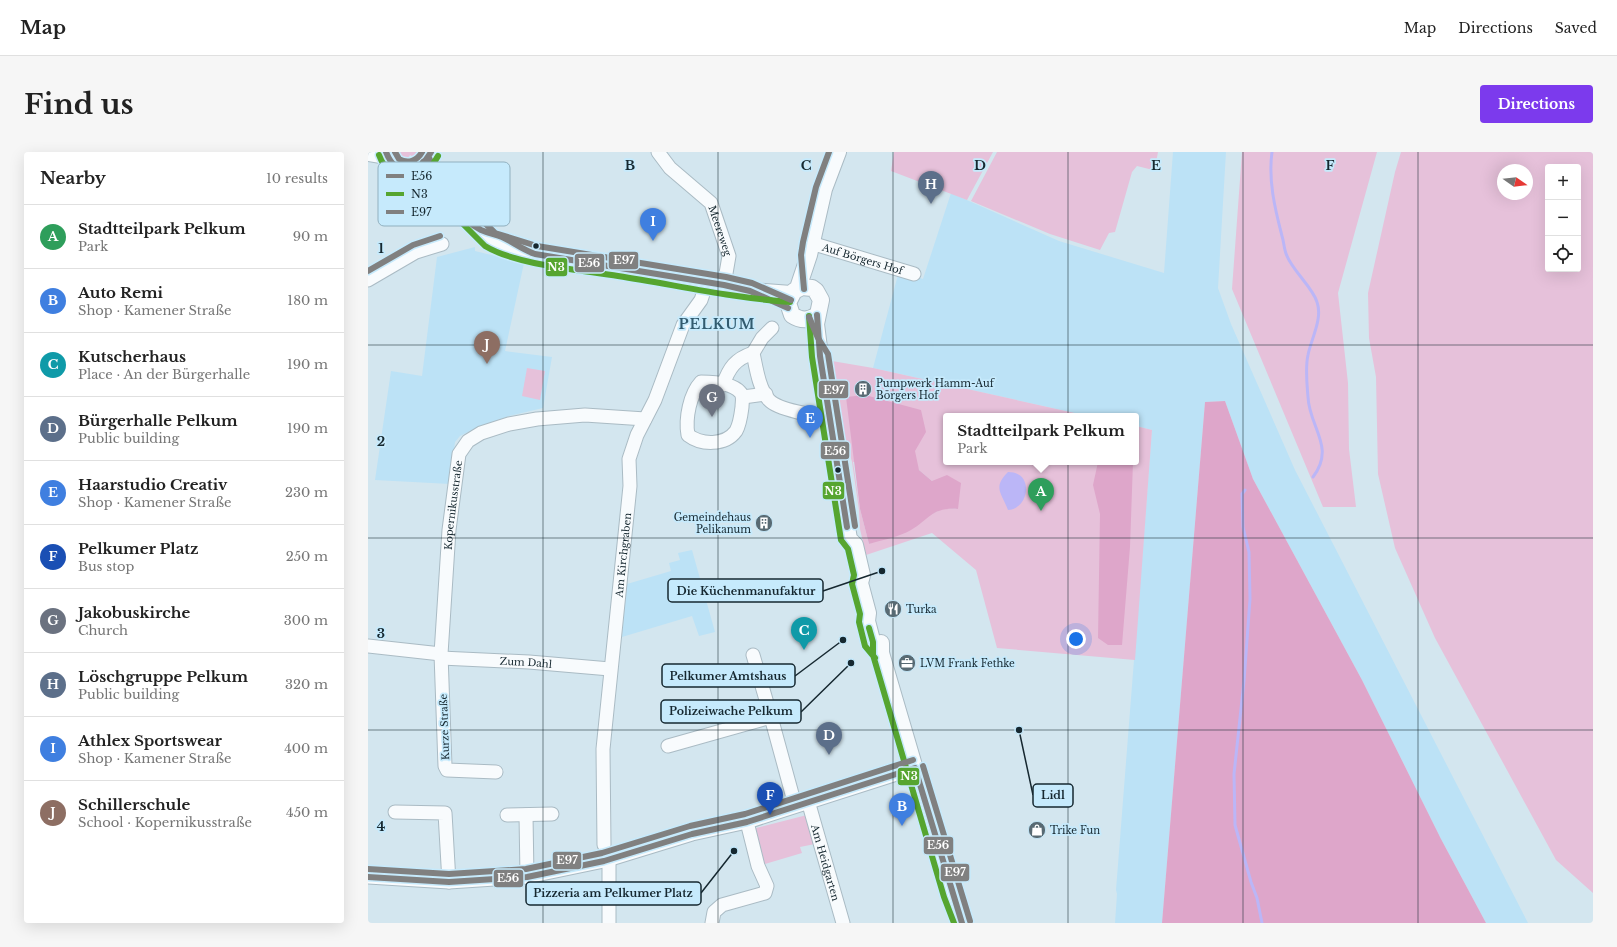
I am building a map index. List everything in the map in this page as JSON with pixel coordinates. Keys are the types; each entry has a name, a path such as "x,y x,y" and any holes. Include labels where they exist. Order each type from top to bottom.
{"main road":[{"path":"368,152 386,154"},
{"path":"478,226 482,230 506,239 518,249 566,259 707,282 750,291 797,295 819,296 821,306 809,317 792,315 797,295 810,249 824,189 838,152"},
{"path":"809,317 820,356 849,539 855,545 862,575 860,583 868,613 874,619 881,641 881,653 952,895 962,923"}],"street":[{"name":"Meereweg","path":"658,152 670,168 711,203 728,256 724,285"},
{"path":"369,277 416,252 442,244"},
{"name":"Auf Börgers Hof","path":"810,249 914,274"},
{"name":"Am Kirchgraben","path":"604,845 603,749 610,669 630,486 629,459 644,419 655,400 683,325 701,300 707,282"},
{"path":"723,384 729,368 741,357 753,353 762,338 772,328"},
{"path":"753,353 768,399 774,405 814,416 829,417"},
{"path":"701,382 723,384 740,391 743,397 738,425 730,437 716,442 706,443 692,438 688,435 687,428 691,400 696,387 701,382"},
{"path":"743,397 766,394"},
{"name":"Kopernikusstraße","path":"441,656 449,530 455,479 459,454 468,441 490,430 537,419 585,415 644,419"},
{"name":"Zum Dahl","path":"368,646 441,656 610,669"},
{"path":"753,655 795,805"},
{"name":"Kurze Straße","path":"441,656 445,759 447,770 496,772"},
{"path":"668,746 771,717"},
{"path":"368,878 449,882 528,877 608,860 692,834 747,822 779,812 795,805 915,768"},
{"name":"Am Heidgarten","path":"808,801 843,923"},
{"path":"395,812 445,813 449,882"},
{"path":"507,815 552,814"},
{"path":"526,815 528,877"},
{"path":"712,923 714,912 722,905 765,893 767,886 758,866 747,822"},
{"path":"608,860 609,923"}],"shaded area":[{"path":"397,152 421,152 416,158 410,155 407,160 401,158"},
{"path":"894,152 993,152 967,200 891,171"},
{"path":"997,152 1158,152 1155,168 1153,170 1137,166 1132,172 1115,232 1109,233 1100,250 1050,234 971,201"},
{"path":"1173,152 1226,152 1218,288 1231,324 1295,470 1528,923 1486,923 1441,839 1362,680 1253,479 1225,401 1205,402 1162,923 1115,923 1116,890 1152,430 1139,427 1139,413 1075,413 873,368 899,271 923,279 951,193 1059,241 1164,273"},
{"path":"1242,152 1377,152 1338,293 1348,383 1349,449 1356,507 1323,507 1232,289"},
{"path":"1401,152 1593,152 1593,893 1556,860 1435,638 1395,548 1378,474 1376,377 1369,338 1368,293 1395,172"},
{"path":"475,247 475,251 524,263 505,351 552,357 543,408 509,416 478,427 460,436 455,442 450,484 375,480 391,371 422,376 437,257"},
{"path":"832,361 873,368 1075,413 943,413 943,465 1139,465 1139,427 1152,430 1135,660 997,648 976,570 932,533 866,555 860,529 859,510 852,462 845,437","holes":["910,453 919,470 932,481 958,509 944,508 869,544 860,509 853,462"]},
{"path":"527,368 545,371 540,400 522,396"},
{"path":"865,395 921,410 926,432 915,451 919,470 932,481 947,475 961,483 958,509 942,510 906,532 869,544 860,509 846,397"},
{"path":"1225,401 1253,479 1362,680 1441,839 1486,923 1162,923 1205,402"},
{"path":"1097,465 1133,465 1130,547 1122,645 1108,645 1098,638 1100,514 1093,485"},
{"path":"1008,472 1017,474 1022,478 1026,491 1021,504 1008,510 999,487 1000,482"},
{"path":"692,550 715,632 699,636 692,616 622,637 627,584 671,571 669,563 680,560 678,553"},
{"path":"807,815 815,844 800,847 802,853 765,864 759,859 752,829"}],"waterway":[{"path":"1272,152 1271,173 1273,194 1285,251 1290,262 1315,297 1319,315 1308,355 1306,371 1309,408 1322,446 1322,456 1313,477"},
{"path":"1245,490 1242,494 1243,527 1249,552 1250,599 1244,681 1234,774 1235,825 1257,898 1262,923"}],"transit line":[{"name":"E56","path":"386,152 392,162"},
{"name":"E97","path":"395,152 402,161 412,161 418,158 422,152"},
{"name":"E56","path":"423,162 431,152"},
{"name":"E97","path":"804,289 801,255 803,242 816,187 829,152"},
{"name":"N3","path":"379,155 382,162"},
{"name":"N3","path":"434,162 438,156"},
{"name":"E56","path":"429,158 431,162"},
{"name":"N3","path":"465,226 485,246 514,258 531,262 726,294 790,302"},
{"name":"E56","path":"475,226 481,230 502,237 535,254 724,285 750,291 788,308"},
{"name":"E97","path":"488,226 495,233 537,246 726,277 752,283 791,300"},
{"name":"E97","path":"368,271 413,245 440,236"},
{"name":"E56","path":"817,315 820,356 847,527"},
{"name":"N3","path":"809,316 812,357 841,540 848,549 854,575 852,584 860,614 859,622 865,646 875,658"},
{"name":"E97","path":"809,317 818,338 828,354 855,526"},
{"name":"N3","path":"869,628 873,642 873,655 944,897 954,923"},
{"name":"E97","path":"368,869 449,874 526,869 602,853 690,826 745,814 913,760"},
{"name":"E97","path":"923,766 970,921"},
{"name":"E56","path":"915,768 962,923"},
{"name":"E56","path":"368,877 449,882 527,877 604,861 692,834 747,822 915,768"}],"place":[{"name":"Löschgruppe Pelkum","path":"931,204"},
{"name":"Athlex Sportswear","path":"653,241"},
{"name":"Schillerschule","path":"487,364"},
{"name":"Pumpwerk Hamm-Auf Börgers Hof","path":"863,389"},
{"name":"Jakobuskirche","path":"712,417"},
{"name":"Haarstudio Creativ","path":"810,438"},
{"name":"Stadtteilpark Pelkum","path":"1041,511"},
{"name":"Gemeindehaus Pelikanum","path":"764,523"},
{"name":"Die Küchenmanufaktur","path":"882,571"},
{"name":"Turka","path":"893,609"},
{"name":"Pelkumer Amtshaus","path":"843,640"},
{"name":"Kutscherhaus","path":"804,650"},
{"name":"Polizeiwache Pelkum","path":"851,663"},
{"name":"LVM Frank Fethke","path":"907,663"},
{"name":"Lidl","path":"1019,730"},
{"name":"Bürgerhalle Pelkum","path":"829,755"},
{"name":"Pelkumer Platz","path":"770,815"},
{"name":"Auto Remi","path":"902,826"},
{"name":"Trike Fun","path":"1037,830"},
{"name":"Pizzeria am Pelkumer Platz","path":"734,851"}],"district":[{"name":"PELKUM","path":"717,324"}]}
